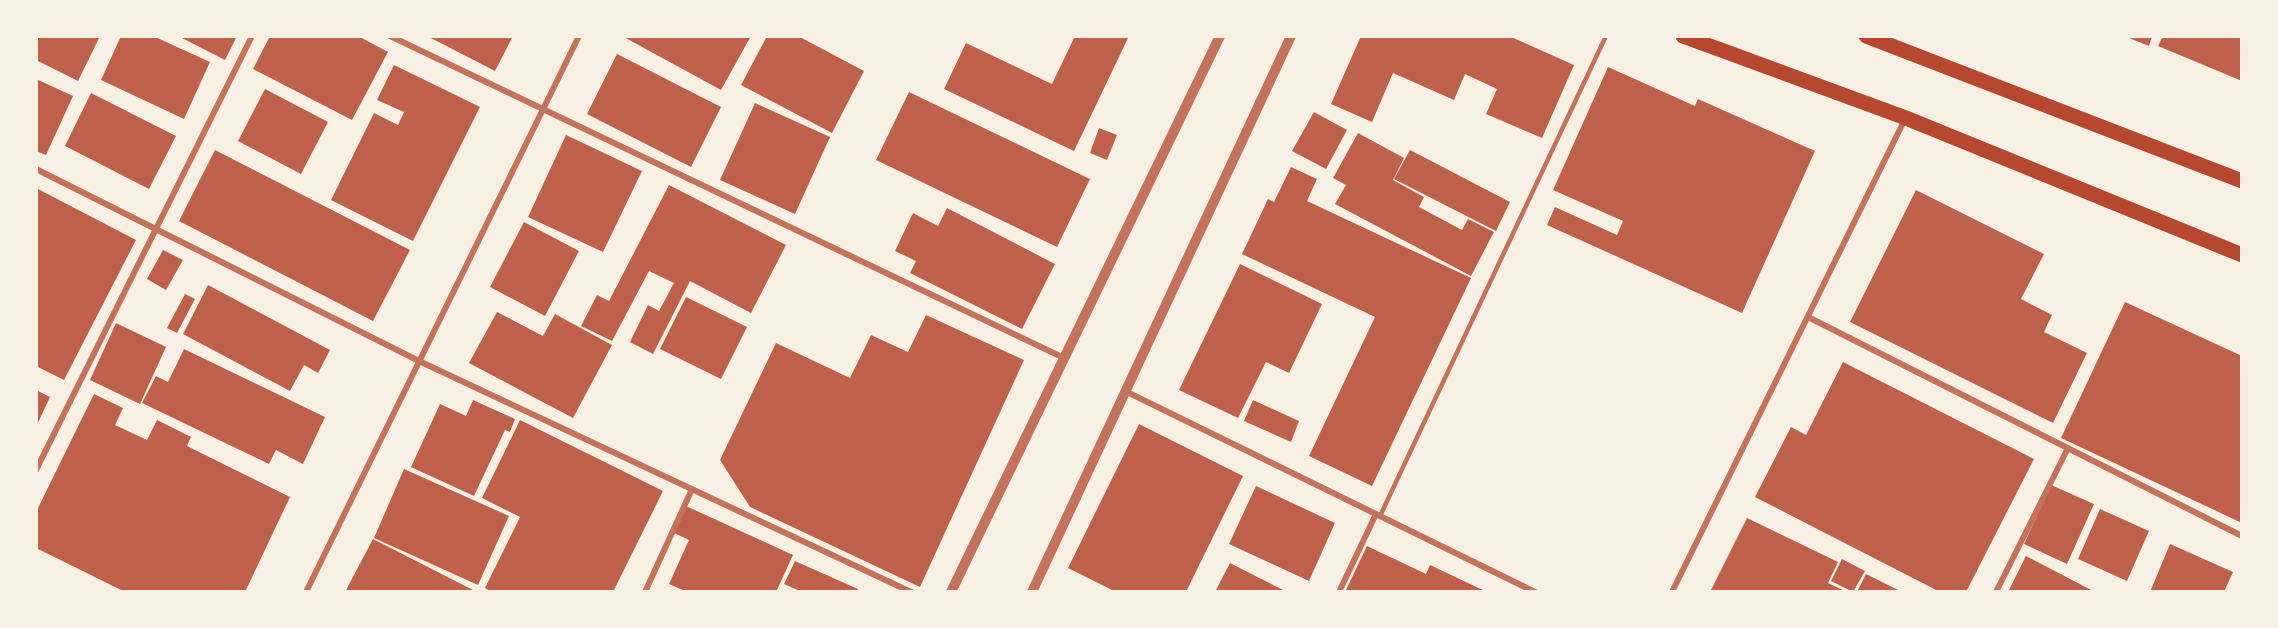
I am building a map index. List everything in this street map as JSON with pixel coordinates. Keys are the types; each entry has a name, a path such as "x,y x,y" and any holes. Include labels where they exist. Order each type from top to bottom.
{"main road":[{"path":"1683,36 1906,118 2242,255"},
{"path":"1866,36 2242,181"}],"street":[{"path":"36,470 252,36"},
{"path":"390,36 1064,358"},
{"path":"306,592 579,36"},
{"path":"951,592 1220,36"},
{"path":"1032,592 1291,36"},
{"path":"1672,592 1906,118"},
{"path":"36,170 419,361 911,592"},
{"path":"1808,317 2242,536"},
{"path":"1125,391 1535,592"},
{"path":"1996,592 2068,448"},
{"path":"645,592 692,489"},
{"path":"1339,592 1378,515"}],"lane":[{"path":"1378,515 1606,36"}],"building":[{"path":"36,36 100,36 78,81 36,60"},
{"path":"121,36 153,36 210,62 184,119 101,80"},
{"path":"178,36 237,36 225,60"},
{"path":"270,36 358,36 388,52 352,120 253,69"},
{"path":"427,36 513,36 495,71"},
{"path":"622,36 751,36 721,90"},
{"path":"767,36 798,36 864,71 832,133 741,85"},
{"path":"1075,36 1129,36 1074,151 944,89 966,43 1052,84"},
{"path":"1361,36 1509,36 1574,65 1542,138 1486,114 1497,89 1465,74 1454,100 1393,73 1372,122 1331,104"},
{"path":"2124,36 2152,36 2149,46"},
{"path":"2163,36 2242,36 2242,81 2158,46"},
{"path":"617,54 721,107 691,167 587,114"},
{"path":"394,65 480,107 413,241 331,200 374,113 398,125 404,112 377,100"},
{"path":"1608,67 1695,106 1698,99 1815,151 1742,313 1547,225 1555,207 1617,235 1623,221 1553,190"},
{"path":"36,79 73,96 46,155 36,151"},
{"path":"265,89 328,122 301,174 238,141"},
{"path":"909,92 1090,179 1057,247 876,160"},
{"path":"91,93 176,136 149,189 65,146"},
{"path":"755,103 830,137 795,214 720,180"},
{"path":"1314,112 1347,130 1326,169 1292,151"},
{"path":"1099,128 1117,135 1107,160 1090,153"},
{"path":"1358,133 1404,158 1393,180 1424,197 1419,207 1462,230 1468,219 1494,232 1471,276 1335,204 1346,185 1333,178"},
{"path":"566,135 642,171 603,252 528,217"},
{"path":"215,150 410,250 373,321 179,221"},
{"path":"1410,150 1510,202 1496,231 1394,179"},
{"path":"1291,167 1317,179 1307,201 1471,278 1372,486 1309,456 1375,317 1242,254 1268,199 1274,202"},
{"path":"669,185 786,245 751,313 690,281 653,354 630,342 648,305 659,311 674,283 649,271 612,341 581,326 597,295 609,301"},
{"path":"38,189 136,240 64,380 36,366 36,194"},
{"path":"1916,190 2044,254 2021,299 2052,315 2044,332 2087,353 2053,423 1850,322"},
{"path":"947,208 1055,264 1022,329 910,273 916,261 895,251 913,213 938,226"},
{"path":"524,222 579,251 545,316 490,287"},
{"path":"163,250 183,260 166,290 147,279"},
{"path":"1240,264 1322,304 1289,373 1266,362 1238,418 1179,390"},
{"path":"208,285 330,350 318,373 304,365 290,391 183,334"},
{"path":"185,294 195,299 177,333 167,328"},
{"path":"686,297 747,327 721,379 660,349"},
{"path":"2125,302 2242,356 2242,523 2061,438"},
{"path":"497,312 543,336 555,314 612,345 573,418 469,363"},
{"path":"926,315 1024,360 920,587 750,507 720,460 776,343 850,378 871,335 908,352"},
{"path":"116,323 166,347 140,404 90,380"},
{"path":"184,349 325,417 303,464 276,450 269,464 142,403 156,376 168,382"},
{"path":"1843,362 2034,459 1966,592 1940,592 1755,497 1791,427 1806,435"},
{"path":"36,390 50,397 36,427"},
{"path":"94,394 123,408 115,425 147,440 157,420 191,437 187,446 290,497 245,592 125,592 36,548 36,512"},
{"path":"473,400 515,419 510,432 505,430 474,496 411,467 440,404 466,416"},
{"path":"1253,400 1299,421 1291,442 1244,421"},
{"path":"520,420 663,491 613,592 492,592 485,588 520,517 482,498"},
{"path":"1139,424 1243,476 1186,592 1116,592 1068,568"},
{"path":"404,469 509,516 478,585 374,538"},
{"path":"2051,485 2094,504 2067,564 2024,544"},
{"path":"1256,486 1335,523 1309,581 1229,544"},
{"path":"686,506 793,555 776,592 687,592 669,584 689,540 674,533"},
{"path":"2100,509 2149,531 2127,581 2078,559"},
{"path":"1747,518 1838,562 1828,583 1847,592 1710,592"},
{"path":"373,539 477,592 345,592"},
{"path":"2170,544 2233,572 2224,592 2150,592"},
{"path":"1367,546 1426,574 1430,565 1487,592 1345,592"},
{"path":"2026,556 2095,592 2008,592"},
{"path":"1842,559 1865,571 1853,592 1831,581"},
{"path":"795,561 858,589 857,592 802,592 784,584"},
{"path":"1230,563 1287,592 1215,592"},
{"path":"1866,574 1902,592 1857,592"}]}
